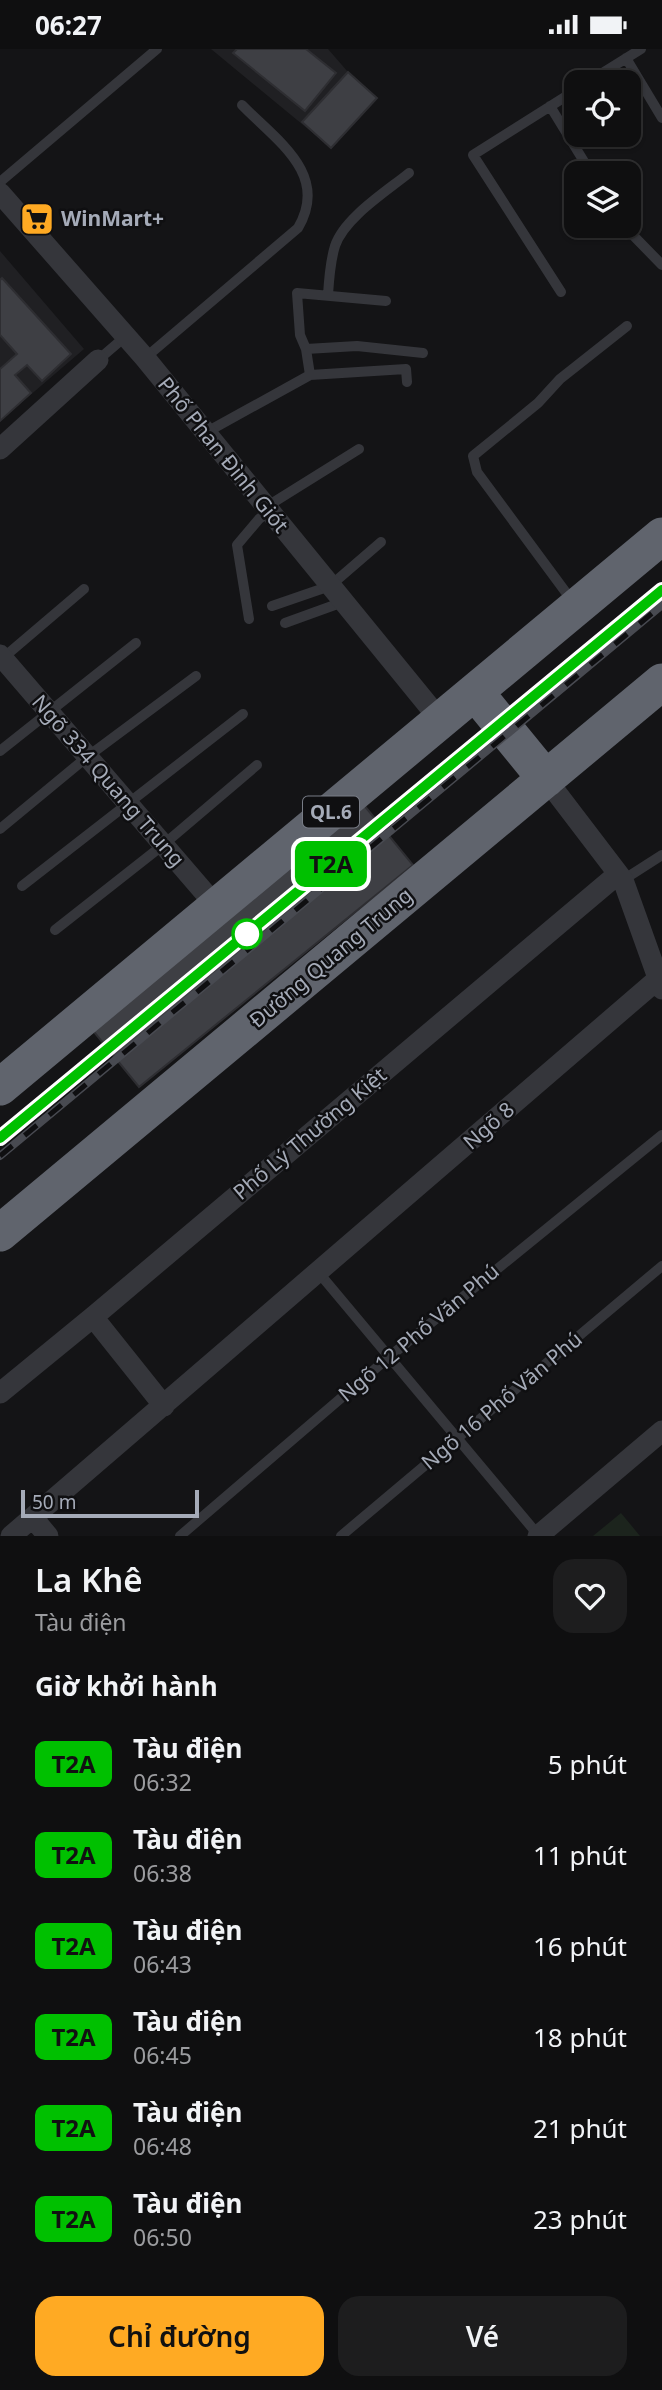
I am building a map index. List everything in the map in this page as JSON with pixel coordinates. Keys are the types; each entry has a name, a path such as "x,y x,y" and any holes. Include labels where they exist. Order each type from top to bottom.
{"highway":[{"name":"QL.6","path":"0,1087 662,536"},
{"name":"Đường Quang Trung","path":"0,1233 662,682"},
{"path":"475,692 546,779"}],"street":[{"name":"Phố Phan Đình Giót","path":"0,194 145,358 440,721"},
{"path":"0,449 99,360"},
{"name":"Ngõ 334 Quang Trung","path":"1,656 217,907"},
{"path":"546,779 620,877 660,984"},
{"name":"Phố Lý Thường Kiệt","path":"0,1393 620,877"},
{"name":"Ngõ 8","path":"11,1536 660,984"},
{"path":"93,1317 164,1406"},
{"path":"538,1536 662,1431"},
{"path":"33,1518 48,1536"}],"lane":[{"path":"0,182 157,49"},
{"path":"607,70 640,49"},
{"path":"626,58 662,118"},
{"path":"561,292 473,155 564,97"},
{"path":"145,358 298,228 306,214 309,199 307,181 300,165 242,105"},
{"path":"550,106 584,161"},
{"path":"328,295 336,244 345,228 409,173"},
{"path":"635,238 662,265"},
{"path":"310,375 306,349 300,335 297,293 386,301"},
{"path":"576,607 477,472 473,456 538,403 560,379 627,325"},
{"path":"99,360 126,336"},
{"path":"306,349 357,347 423,353"},
{"path":"205,433 310,375 406,369 407,383"},
{"path":"248,619 237,545 267,509 359,449"},
{"path":"285,623 336,594 381,542"},
{"path":"1,656 84,589"},
{"path":"272,606 336,594"},
{"path":"0,751 136,643"},
{"path":"0,829 87,757 196,676"},
{"path":"22,886 243,714"},
{"path":"55,930 163,845 257,765"},
{"path":"620,877 662,855"},
{"name":"Ngõ 12 Phố Văn Phú","path":"180,1536 388,1357 662,1135"},
{"name":"Ngõ 16 Phố Văn Phú","path":"341,1536 662,1266"},
{"path":"319,1273 538,1536"}],"shaded area":[{"path":"211,49 328,49 348,72 377,98 331,148"},
{"path":"0,251 84,349 0,421"},
{"path":"621,1513 640,1536 593,1536"}],"building":[{"path":"237,49 306,49 336,73 305,111 233,53"},
{"path":"348,72 377,98 331,148 302,122"},
{"path":"2,278 71,354 42,381 27,365 15,375 31,393 0,421 0,369 17,354 0,335"},
{"path":"359,799 413,865 139,1087 85,1021"}],"railway":[{"path":"0,1138 662,590"},
{"path":"0,1156 662,605"}],"metro line":[{"name":"T2A","path":"0,1138 662,590"}],"place":[{"name":"WinMart+","path":"37,219"}]}
